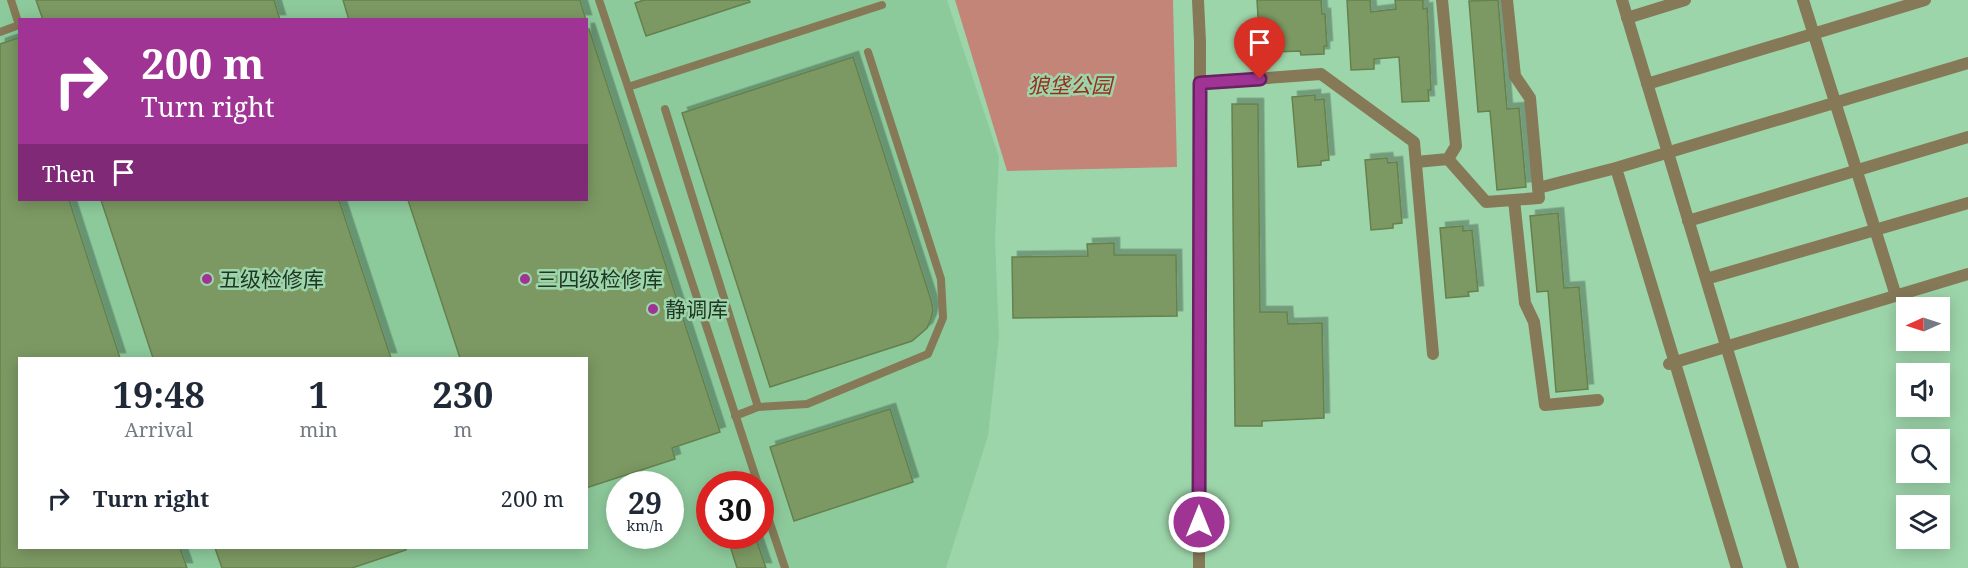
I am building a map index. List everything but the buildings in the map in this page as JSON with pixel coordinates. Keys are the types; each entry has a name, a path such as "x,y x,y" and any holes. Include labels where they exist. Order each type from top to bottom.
{"street":[{"path":"1198,0 1200,83 1199,568"},
{"path":"1442,0 1456,146 1448,159"},
{"path":"1448,159 1486,202 1539,198 1530,98 1515,76 1507,0"},
{"path":"1622,0 1793,568"},
{"path":"1627,18 1685,0"},
{"path":"1803,0 1896,296"},
{"path":"1647,84 1925,0"},
{"path":"1538,188 1668,153 1968,63"},
{"path":"1200,83 1322,74 1414,142 1433,354"},
{"path":"1688,221 1968,137"},
{"path":"1416,162 1448,159"},
{"path":"1616,168 1672,363 1737,568"},
{"path":"1514,200 1525,303 1534,322 1545,405 1599,400"},
{"path":"1706,279 1968,203"},
{"path":"1672,363 1968,274"}],"lane":[{"path":"11,0 18,22"},
{"path":"599,0 754,471"},
{"path":"628,87 882,5"},
{"path":"0,32 18,25"},
{"path":"735,416 758,407 807,404 928,354 943,318 941,279 868,52"},
{"path":"665,109 758,407"},
{"path":"774,535 785,568"}],"shaded area":[{"path":"0,0 947,0 999,157 995,238 999,337 988,436 946,568 0,568"}],"green space":[{"name":"狼垡公园","path":"955,0 1173,0 1177,167 1007,171"}],"place":[{"name":"五级检修库","path":"207,279"},
{"name":"三四级检修库","path":"525,279"},
{"name":"静调库","path":"653,309"}],"route":[{"path":"1199,522 1200,83 1260,79"}]}
